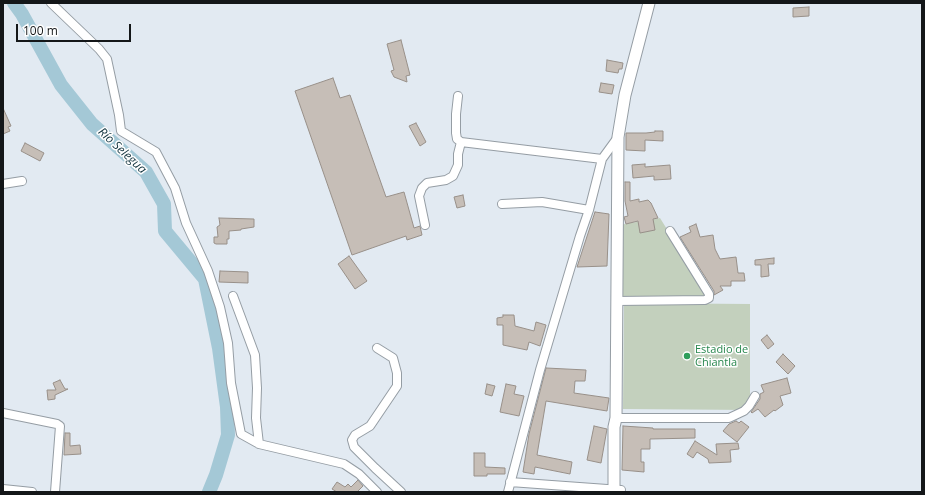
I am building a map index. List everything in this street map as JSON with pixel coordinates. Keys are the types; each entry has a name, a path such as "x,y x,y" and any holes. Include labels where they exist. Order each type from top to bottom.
{"main road":[{"path":"618,491 620,426 616,418 616,301 618,137 625,95 649,3"}],"street":[{"path":"51,3 99,49 107,59 121,131 156,152 175,188 186,223 208,271 220,307 228,343 231,383 241,434 259,444 344,464 359,474 377,492"},
{"path":"458,96 456,133 461,142 602,159"},
{"path":"508,492 540,370 589,210 602,159 618,137"},
{"path":"425,225 419,196 422,188 427,184 446,180 453,176 458,165 458,154 461,142"},
{"path":"3,184 22,181"},
{"path":"502,204 542,202 589,210"},
{"path":"616,301 705,300 708,298 709,294 670,231"},
{"path":"233,296 255,356 257,388 256,418 259,444"},
{"path":"377,348 393,358 397,373 397,386 370,426 355,435 352,440 354,447 401,492"},
{"path":"616,418 729,418 744,411 755,396"},
{"path":"3,413 50,422 60,426 55,492"},
{"path":"510,482 618,491"},
{"path":"3,489 32,492"}],"green space":[{"path":"660,218 706,292 704,298 619,299 619,225"},
{"name":"Estadio de Chiantla","path":"624,303 750,304 750,410 623,409"}],"building":[{"path":"809,7 809,16 793,17 793,8"},
{"path":"401,40 410,75 406,76 407,82 394,77 391,71 394,70 387,44"},
{"path":"607,60 623,63 622,69 619,69 618,73 606,71"},
{"path":"333,78 340,98 350,95 386,197 404,192 414,228 420,226 422,235 407,240 406,236 352,255 295,91"},
{"path":"601,83 614,85 612,94 599,92"},
{"path":"3,108 11,126 8,127 10,131 3,134"},
{"path":"416,123 426,142 420,146 409,126"},
{"path":"663,131 663,141 645,140 645,151 626,150 626,133 646,133"},
{"path":"25,143 44,153 40,161 21,151"},
{"path":"645,164 645,167 670,165 671,179 654,180 654,176 633,178 632,165"},
{"path":"625,182 630,182 630,201 639,199 639,202 648,200 651,203 658,218 653,219 655,230 640,233 638,221 626,224 624,217 628,216 625,201"},
{"path":"463,195 465,206 457,208 454,197"},
{"path":"595,212 609,214 607,266 577,267"},
{"path":"219,218 254,219 254,227 229,231 229,239 227,239 227,244 216,244 214,243 214,237 218,237 217,227 220,225"},
{"path":"696,224 700,237 713,235 715,249 720,259 736,257 738,273 744,273 745,281 731,281 731,286 720,286 723,290 714,295 714,291 680,237 691,232 689,227"},
{"path":"349,256 367,281 355,289 338,264"},
{"path":"774,258 774,264 768,264 769,276 761,277 761,265 755,265 755,260"},
{"path":"220,271 248,272 248,283 219,282"},
{"path":"503,315 514,315 515,326 534,331 536,322 546,325 540,346 529,342 527,350 503,345 503,325 497,325 497,318 503,317"},
{"path":"767,335 774,344 768,349 761,340"},
{"path":"783,354 795,366 788,374 776,362"},
{"path":"546,368 586,370 585,381 575,381 574,393 609,398 607,411 546,401 537,455 572,462 570,474 535,467 534,474 523,472 529,434"},
{"path":"787,378 791,393 780,396 783,405 765,417 758,409 752,413 751,412 760,399 760,394 764,392 761,385"},
{"path":"60,380 65,389 68,389 55,395 55,399 48,400 47,390 56,390 53,383"},
{"path":"487,384 495,386 492,396 485,394"},
{"path":"506,384 516,386 514,394 524,396 519,416 500,412"},
{"path":"736,421 739,423 741,421 749,427 737,442 723,431 729,424"},
{"path":"594,426 607,429 601,463 587,460"},
{"path":"623,426 653,429 695,429 695,438 650,439 650,449 641,449 641,462 644,462 644,472 622,470"},
{"path":"65,433 70,433 70,446 80,445 81,454 64,455"},
{"path":"695,441 717,455 716,444 738,443 739,449 730,450 731,462 709,463 708,459 697,452 693,458 687,454"},
{"path":"474,453 485,453 485,467 505,468 505,474 474,476"},
{"path":"358,480 363,486 357,492 337,492 332,489 337,482 345,487 348,484 351,487"}],"waterway":[{"name":"Río Selegua","path":"14,3 22,14 61,85 92,124 146,172 164,204 165,231 205,279 219,348 227,407 228,435 216,475 209,492"}],"place":[{"name":"Estadio de Chiantla","path":"687,356"}]}
